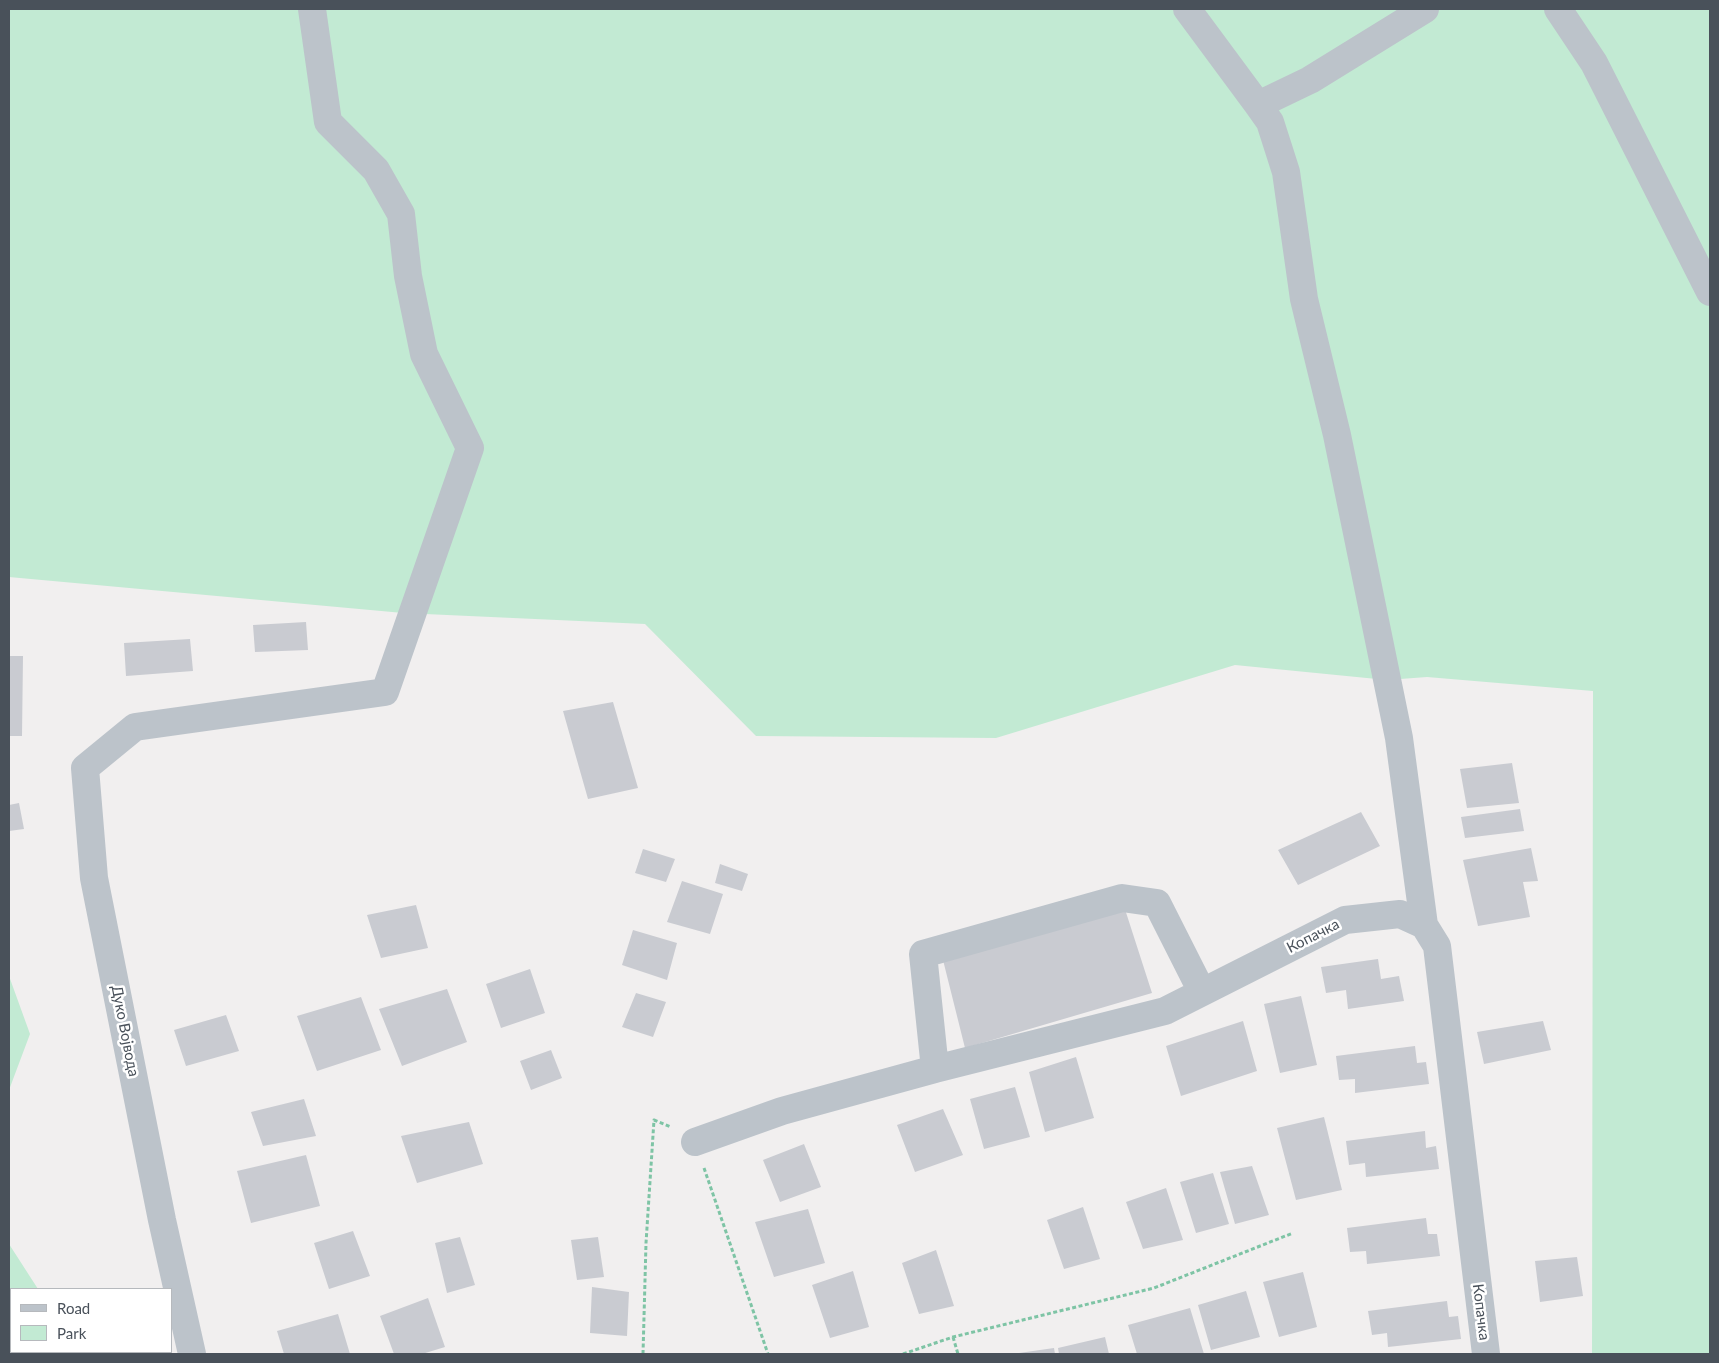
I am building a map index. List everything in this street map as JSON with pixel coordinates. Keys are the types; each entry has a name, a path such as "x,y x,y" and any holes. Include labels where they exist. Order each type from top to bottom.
{"street":[{"name":"Дуко Војвода","path":"192,1354 162,1220 94,878 86,768 134,727 385,692 470,448 424,354 408,276 401,214 376,170 328,122 312,9"},
{"path":"1187,9 1270,122 1286,172 1304,299 1337,434 1400,738 1424,925"},
{"path":"1258,105 1310,80 1425,9"},
{"path":"1558,9 1594,63 1710,292"},
{"path":"936,1069 923,954 1016,927 1122,898 1157,903 1202,992"},
{"name":"Копачка","path":"695,1142 782,1111 936,1069 1165,1011 1345,920 1400,914 1424,925 1437,946 1486,1354"}],"path":[{"path":"643,1354 646,1243 654,1120 668,1125 695,1142 768,1354"},
{"path":"903,1354 953,1337 1154,1288 1293,1233"},
{"path":"953,1337 958,1354"}],"green space":[{"path":"9,9 1710,9 1710,1354 1592,1354 1593,691 1427,677 1387,680 1235,665 996,738 756,736 645,624 403,613 9,577"},
{"path":"9,976 30,1034 9,1090"},
{"path":"9,1244 37,1288 10,1288 9,1354"}],"building":[{"path":"306,622 308,650 255,652 253,625"},
{"path":"190,639 193,671 126,676 124,643"},
{"path":"9,656 23,656 22,736 9,736"},
{"path":"613,702 638,788 588,799 563,711"},
{"path":"1512,763 1519,803 1467,808 1460,769"},
{"path":"19,803 24,829 9,831 9,805"},
{"path":"1520,809 1524,831 1465,838 1461,817"},
{"path":"1361,812 1380,846 1298,885 1278,850"},
{"path":"1531,848 1538,881 1523,882 1530,917 1478,926 1463,860"},
{"path":"643,849 675,859 666,882 635,873"},
{"path":"720,864 748,874 742,891 715,883"},
{"path":"682,881 723,894 710,934 667,922"},
{"path":"1122,900 1152,993 965,1048 941,952"},
{"path":"416,905 428,948 381,958 367,915"},
{"path":"633,930 677,943 667,980 622,965"},
{"path":"1378,959 1381,979 1399,976 1404,1001 1348,1009 1346,990 1326,993 1321,967"},
{"path":"530,969 545,1013 501,1028 486,984"},
{"path":"447,989 467,1042 402,1066 379,1009"},
{"path":"636,993 666,1002 653,1037 622,1027"},
{"path":"1301,996 1317,1065 1280,1073 1264,1004"},
{"path":"361,997 381,1050 317,1071 297,1016"},
{"path":"226,1015 239,1051 186,1066 174,1030"},
{"path":"1243,1021 1257,1071 1181,1096 1166,1046"},
{"path":"1543,1021 1551,1050 1484,1064 1477,1032"},
{"path":"1415,1046 1417,1063 1426,1062 1429,1084 1355,1093 1355,1079 1339,1080 1336,1056"},
{"path":"551,1050 562,1078 531,1090 520,1061"},
{"path":"1076,1057 1094,1118 1045,1132 1029,1072"},
{"path":"1015,1087 1030,1137 984,1149 970,1099"},
{"path":"304,1099 316,1136 263,1146 251,1112"},
{"path":"943,1109 963,1155 915,1172 897,1125"},
{"path":"1324,1117 1342,1190 1296,1200 1277,1128"},
{"path":"469,1122 483,1164 417,1183 401,1136"},
{"path":"1425,1131 1426,1148 1436,1146 1439,1169 1366,1177 1365,1163 1349,1165 1346,1141"},
{"path":"804,1144 821,1187 780,1202 763,1160"},
{"path":"306,1155 320,1206 251,1223 237,1171"},
{"path":"1252,1166 1269,1215 1235,1224 1220,1172"},
{"path":"1213,1173 1229,1224 1196,1233 1180,1182"},
{"path":"1166,1188 1183,1240 1143,1249 1126,1202"},
{"path":"1083,1207 1100,1259 1064,1269 1047,1220"},
{"path":"808,1209 825,1263 774,1277 755,1222"},
{"path":"1426,1218 1428,1234 1437,1234 1440,1256 1367,1264 1366,1251 1350,1252 1347,1228"},
{"path":"353,1231 370,1276 329,1289 314,1243"},
{"path":"460,1237 475,1285 447,1293 435,1243"},
{"path":"598,1237 604,1277 577,1280 571,1240"},
{"path":"936,1250 954,1306 919,1314 902,1263"},
{"path":"1577,1257 1583,1296 1540,1302 1535,1261"},
{"path":"853,1271 869,1327 830,1338 812,1285"},
{"path":"1303,1272 1317,1327 1279,1337 1263,1282"},
{"path":"592,1287 629,1292 627,1336 590,1333"},
{"path":"1246,1291 1260,1337 1211,1350 1198,1305"},
{"path":"428,1298 445,1347 422,1354 394,1354 380,1316"},
{"path":"1447,1301 1449,1317 1458,1316 1461,1339 1388,1347 1387,1333 1372,1335 1368,1311"},
{"path":"1190,1308 1204,1354 1137,1354 1128,1325"},
{"path":"338,1314 350,1354 284,1354 277,1331"},
{"path":"1105,1337 1109,1354 1059,1354 1058,1348"},
{"path":"1054,1348 1055,1354 1019,1354 1019,1353"}]}
